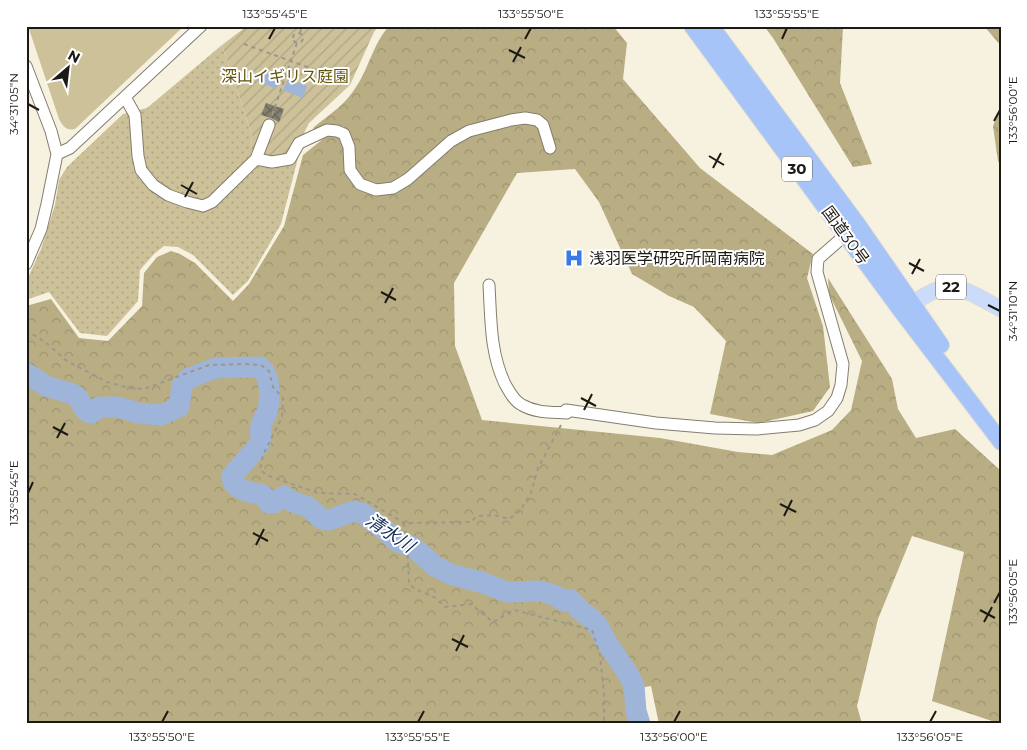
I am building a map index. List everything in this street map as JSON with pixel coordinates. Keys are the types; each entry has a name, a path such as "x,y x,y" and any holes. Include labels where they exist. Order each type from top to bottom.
{"highway":[{"name":"国道30号","path":"692,26 851,230"},
{"name":"国道30号","path":"711,26 851,230 1001,442"},
{"name":"国道30号","path":"907,308 960,372 1001,436"}],"main road":[{"name":"22","path":"907,308 928,294 953,286 973,294 1001,310"}],"street":[{"path":"57,154 70,148 201,26"},
{"path":"26,66 51,131 57,154 48,204 41,229 26,264"},
{"path":"126,97 135,115 141,170 153,185 168,194 203,206 212,202 256,160 269,125"},
{"path":"256,160 272,162 290,159 299,143 327,130 337,131 344,134 350,148 350,170 360,184 376,190 393,188 408,179 451,141 469,131 511,120 525,118 537,120 543,125 550,148"},
{"path":"489,285 492,345 499,372 510,392 520,404 537,411 567,414 566,410 656,423 715,428 757,429 799,425 815,420 828,411 837,398 842,385 843,364 816,265 818,259 851,230"}],"path":[{"path":"269,125 297,43 300,43 303,39 300,34 302,26"},
{"path":"297,43 294,41 295,34 300,34"},
{"path":"244,44 332,76"},
{"path":"26,330 45,342 67,361 108,382 130,388 144,389 209,366 261,365 269,371 273,388 283,398 282,417 263,455 260,469 266,475 318,493 356,494 404,523 471,522 477,516 494,515 509,519 520,511 531,493 538,468 567,414"},
{"path":"404,523 407,541 409,584 415,589 434,597 445,607 471,604 493,622 514,610 592,630 600,655 604,693 604,724"}],"green space":[{"path":"28,26 184,26 75,129 69,129 59,119"},
{"name":"深山イギリス庭園","path":"247,26 379,26 374,32 350,85 309,123 302,137 289,154 268,157 251,152 252,135 222,45"},
{"path":"389,26 613,26 627,43 623,79 700,168 813,254 807,278 823,326 830,387 813,411 758,423 710,414 726,341 694,307 669,296 632,274 599,202 575,169 517,173 454,283 455,346 482,420 660,438 738,452 772,455 832,430 851,410 862,361 829,294 828,278 892,379 898,409 916,438 955,429 1001,471 1001,724 932,701 964,552 912,536 878,619 857,706 862,724 659,724 651,686 633,689 631,705 635,724 26,724 26,306 51,299 79,338 108,341 142,306 144,273 157,257 171,251 195,263 233,301 249,284 284,226 303,155 328,135 351,138 347,129 343,126 312,132 314,127 337,109 352,93 379,40"},
{"path":"764,26 902,26 843,27 840,83 872,164 853,167"},
{"path":"984,26 1001,26 1001,46"},
{"path":"222,45 252,135 251,152 261,164 299,154 281,224 248,281 233,295 193,255 178,247 164,246 140,270 138,301 107,336 80,333 49,292 26,300 26,282 41,249 55,205 59,180 67,167 123,114 147,108"},
{"path":"1001,107 1001,167 998,161 993,126"}],"water":[{"path":"261,70 280,77 276,89 257,81"},
{"path":"288,79 307,86 303,98 283,90"}],"building":[{"path":"266,103 284,109 279,122 261,115"}],"waterway":[{"name":"清水川","path":"26,373 46,386 73,394 78,398 85,410 91,413 99,407 118,407 138,413 161,415 179,407 182,386 189,378 216,368 260,367 264,371 268,382 267,412 261,426 259,445 232,476 236,486 246,491 261,494 269,503 274,503 284,496 293,502 308,507 322,519 329,520 354,511 362,513 396,541 413,547 435,566 450,574 484,583 507,592 540,591 554,595 564,601 571,600 598,626 630,677 634,686 636,711 640,724"}],"place":[{"name":"浅羽医学研究所岡南病院","path":"574,258"}]}
